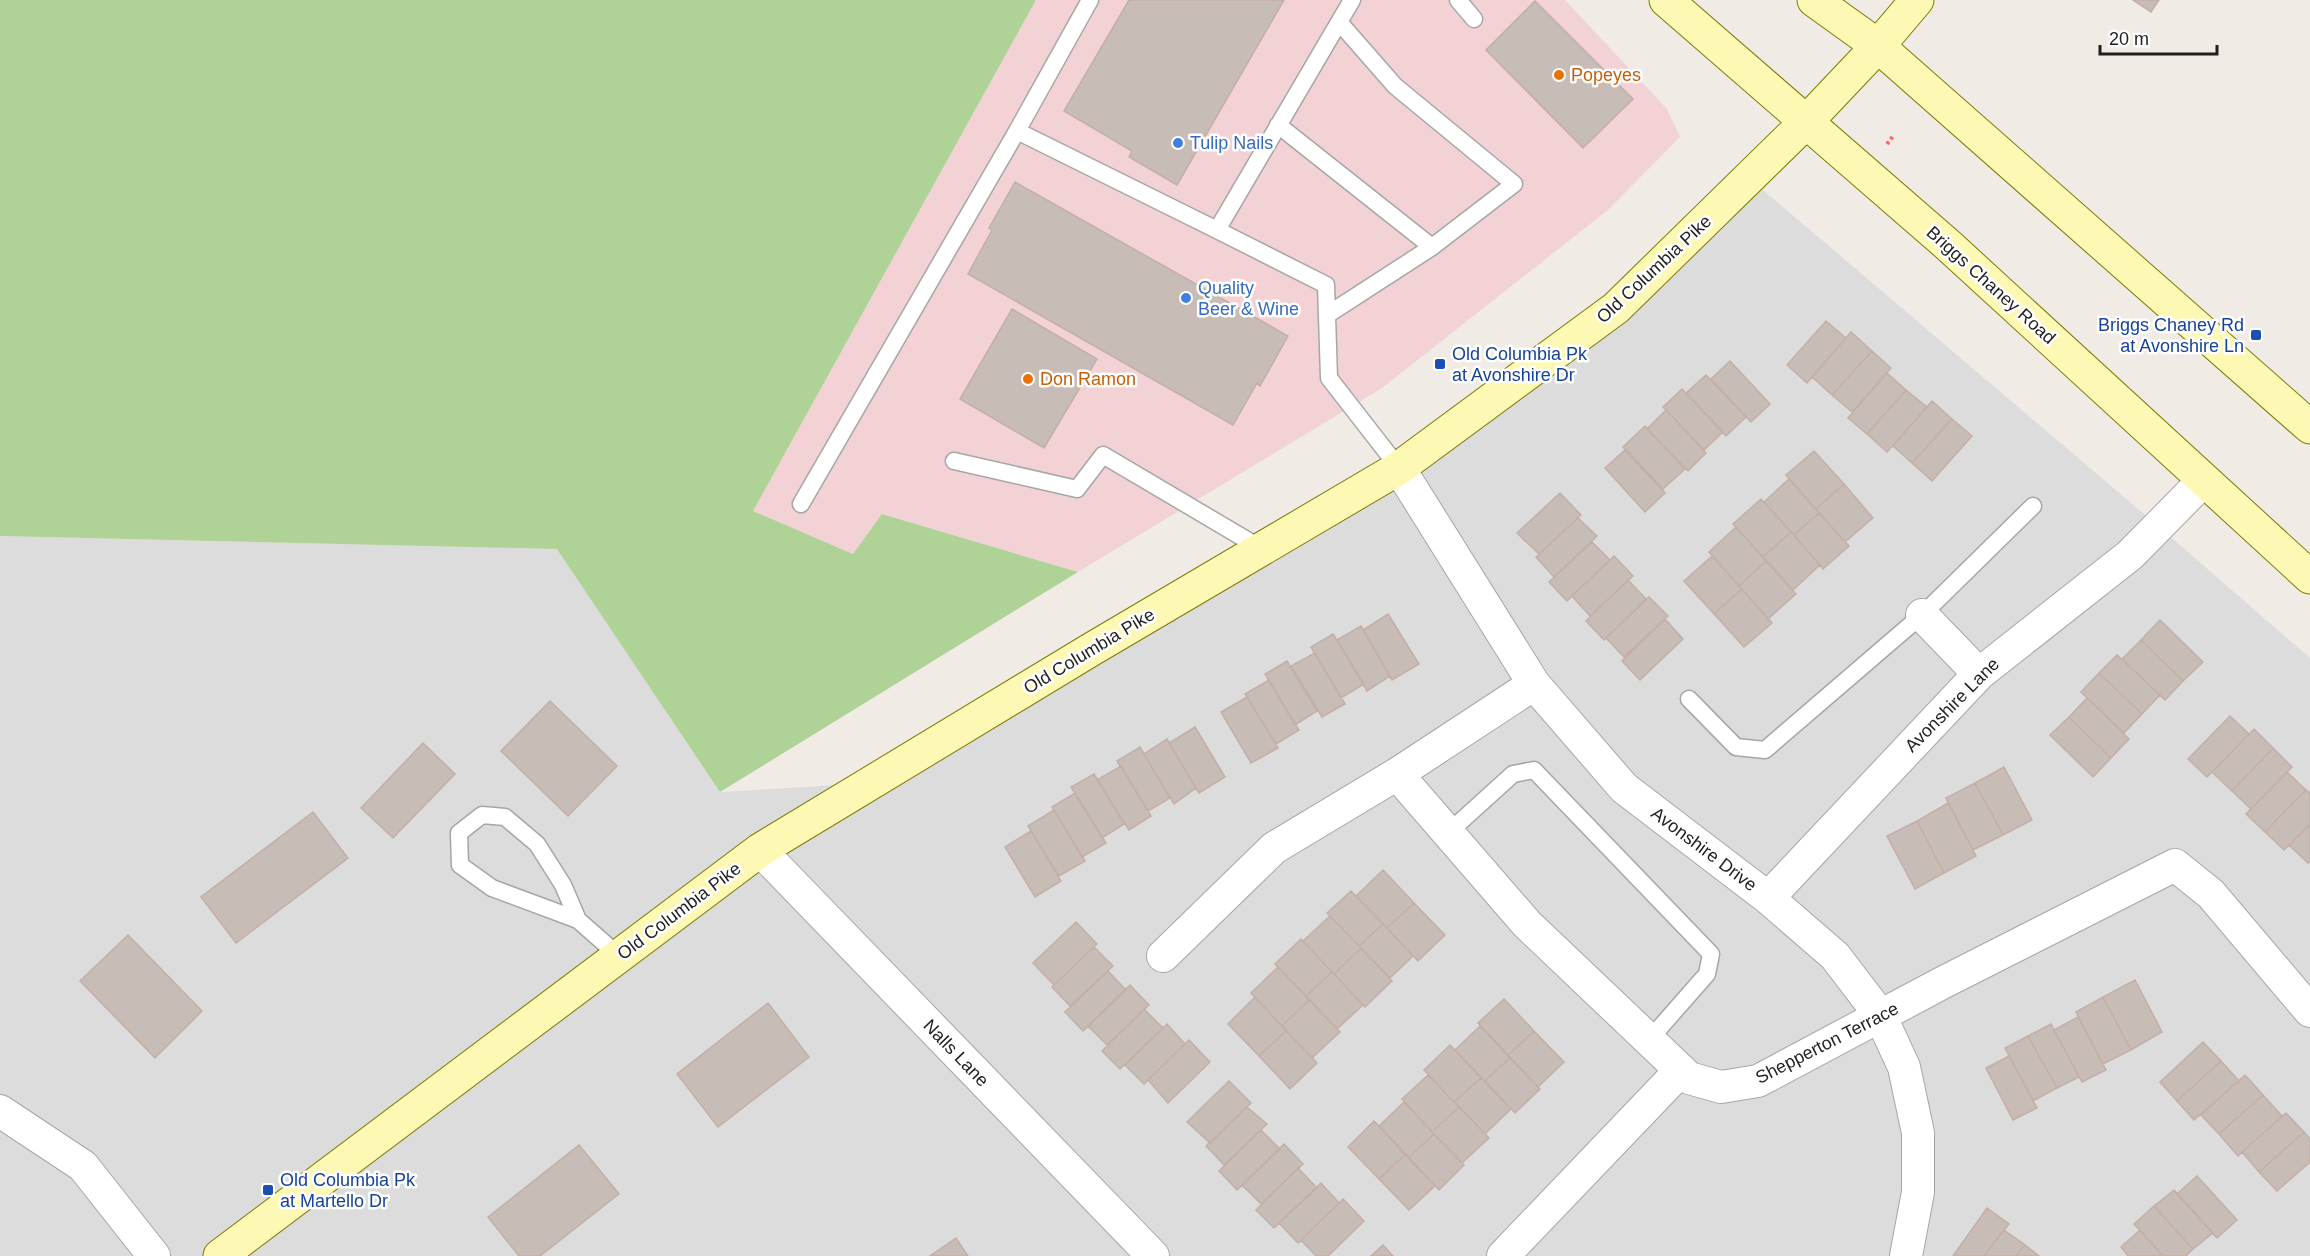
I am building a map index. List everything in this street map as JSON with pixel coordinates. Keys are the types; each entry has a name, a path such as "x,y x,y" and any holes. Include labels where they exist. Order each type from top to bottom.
{"main road":[{"name":"Briggs Chaney Road","path":"1666,0 1948,245 2310,577"},
{"path":"1814,0 1878,46 2310,427"},
{"name":"Old Columbia Pike","path":"220,1256 760,850 1399,468 1616,308 1807,121 1878,46 1917,0"}],"street":[{"name":"Avonshire Drive","path":"1399,468 1534,684 1624,788 1768,898 1834,956 1880,1015 1904,1067 1918,1133 1918,1192 1906,1256"},
{"name":"Avonshire Lane","path":"1768,898 1979,674 2130,555 2204,480"},
{"path":"1922,615 1979,674"},
{"path":"1163,956 1274,848 1398,774 1534,684"},
{"name":"Shepperton Terrace","path":"1398,774 1527,924 1689,1078 1721,1087 1758,1081 1880,1015 2175,866 2211,894 2310,1011"},
{"name":"Nalls Lane","path":"760,850 1153,1256"},
{"path":"1503,1256 1681,1070"},
{"path":"0,1111 83,1167 154,1256"}],"lane":[{"path":"801,504 1090,0"},
{"path":"1216,230 1352,0"},
{"path":"1458,0 1474,19"},
{"path":"1327,315 1432,247 1514,184 1395,86 1339,22"},
{"path":"1278,125 1432,247"},
{"path":"1017,130 1326,285 1329,378 1399,468"},
{"path":"954,461 1077,489 1103,454 1262,549"},
{"path":"1689,699 1736,747 1765,750 1922,615 2033,506"},
{"path":"1449,832 1513,774 1534,771 1711,954 1707,974 1649,1040"},
{"path":"578,920 564,885 537,844 505,817 482,815 459,833 460,865 492,888 578,920 619,956"}],"shaded area":[{"path":"1036,0 1565,0 1667,109 1680,137 1608,210 1382,388 1078,572 883,514 853,554 753,511"},
{"path":"1749,178 2310,658 2310,1256 0,1256 0,536 558,549 720,792 871,783 1399,468"}],"green space":[{"path":"0,0 1036,0 753,511 853,554 882,514 1078,572 720,792 557,549 0,536"}],"building":[{"path":"1129,0 1284,0 1177,185 1129,157 1132,151 1064,111"},
{"path":"2133,0 2159,0 2151,12"},
{"name":"Popeyes","path":"1535,1 1633,99 1583,148 1486,50"},
{"path":"1015,182 1288,336 1260,386 1257,383 1233,425 968,274 992,230 989,228"},
{"name":"Don Ramon","path":"1012,309 1097,359 1044,448 960,399"},
{"path":"1826,321 1846,338 1807,383 1787,365"},
{"path":"1851,332 1872,351 1832,395 1812,377"},
{"path":"1872,351 1891,368 1852,412 1832,395"},
{"path":"1730,361 1770,404 1751,422 1711,379"},
{"path":"1887,373 1906,390 1867,434 1848,418"},
{"path":"1706,375 1746,417 1726,436 1686,393"},
{"path":"1682,389 1723,432 1704,450 1663,407"},
{"path":"1906,390 1927,407 1887,452 1867,434"},
{"path":"1932,401 1952,419 1912,463 1893,446"},
{"path":"1666,410 1706,453 1688,471 1647,429"},
{"path":"1952,419 1972,436 1932,481 1912,463"},
{"path":"1645,426 1685,469 1663,489 1623,447"},
{"path":"1625,450 1665,493 1645,512 1605,468"},
{"path":"1814,451 1844,484 1816,509 1786,475"},
{"path":"1789,479 1819,513 1794,535 1764,502"},
{"path":"1844,484 1873,518 1845,542 1816,509"},
{"path":"1560,493 1581,515 1539,554 1517,533"},
{"path":"1761,499 1791,532 1763,557 1733,524"},
{"path":"1819,513 1849,546 1823,569 1794,535"},
{"path":"1578,518 1597,536 1554,577 1536,557"},
{"path":"1736,527 1766,561 1739,586 1709,552"},
{"path":"1791,532 1820,565 1793,590 1763,557"},
{"path":"1592,542 1610,560 1567,601 1549,582"},
{"path":"1614,556 1633,576 1590,616 1572,596"},
{"path":"1712,556 1742,589 1714,614 1684,581"},
{"path":"1766,561 1796,594 1768,619 1739,586"},
{"path":"1628,580 1646,599 1604,640 1586,621"},
{"path":"1742,589 1772,623 1744,647 1714,614"},
{"path":"1649,597 1668,616 1624,657 1606,638"},
{"path":"1388,614 1419,664 1392,680 1363,630"},
{"path":"1665,619 1683,639 1640,680 1622,661"},
{"path":"2160,620 2203,662 2183,681 2141,640"},
{"path":"1361,626 1390,676 1367,691 1337,640"},
{"path":"1333,634 1364,684 1341,698 1311,647"},
{"path":"2141,640 2183,681 2165,700 2122,659"},
{"path":"1315,653 1345,704 1322,717 1291,666"},
{"path":"2117,655 2160,695 2142,714 2099,673"},
{"path":"1287,661 1317,711 1295,725 1265,674"},
{"path":"2099,673 2142,714 2124,733 2081,692"},
{"path":"1269,680 1299,730 1276,744 1245,694"},
{"path":"1247,697 1278,748 1251,763 1221,712"},
{"path":"2087,698 2129,739 2111,758 2069,717"},
{"path":"550,701 617,766 568,816 501,751"},
{"path":"2230,716 2249,734 2207,777 2188,759"},
{"path":"2069,717 2111,758 2093,777 2050,735"},
{"path":"1195,727 1225,777 1199,793 1169,743"},
{"path":"2254,729 2273,748 2232,791 2212,772"},
{"path":"1167,739 1196,788 1174,804 1144,754"},
{"path":"423,743 455,774 393,838 361,808"},
{"path":"1140,747 1170,798 1148,811 1117,761"},
{"path":"2273,748 2292,767 2251,809 2232,791"},
{"path":"1121,766 1151,816 1129,830 1097,780"},
{"path":"2004,767 2032,820 2003,835 1975,783"},
{"path":"2287,772 2306,790 2265,832 2246,814"},
{"path":"1094,774 1124,824 1102,838 1071,787"},
{"path":"1975,783 2003,835 1973,850 1946,798"},
{"path":"2306,790 2310,793 2310,824 2284,850 2265,832"},
{"path":"1075,793 1106,843 1082,857 1052,807"},
{"path":"1948,803 1976,856 1944,873 1917,821"},
{"path":"1054,810 1085,861 1059,876 1028,826"},
{"path":"313,812 348,858 236,943 201,897"},
{"path":"1917,821 1944,873 1915,889 1887,836"},
{"path":"2310,824 2310,861 2308,863 2289,845"},
{"path":"1031,831 1061,881 1035,897 1005,847"},
{"path":"1383,870 1414,903 1387,928 1356,896"},
{"path":"1351,891 1383,924 1359,946 1327,913"},
{"path":"1414,903 1445,935 1418,961 1387,928"},
{"path":"1330,916 1361,948 1334,974 1303,941"},
{"path":"1076,922 1097,944 1054,985 1033,963"},
{"path":"1383,924 1413,956 1390,978 1359,946"},
{"path":"128,935 202,1011 155,1058 80,981"},
{"path":"1301,939 1332,972 1306,996 1275,964"},
{"path":"1094,947 1113,966 1070,1006 1052,987"},
{"path":"1361,948 1392,981 1365,1007 1334,974"},
{"path":"1278,967 1309,1000 1282,1026 1251,993"},
{"path":"1108,971 1126,990 1083,1031 1065,1012"},
{"path":"1332,972 1363,1005 1337,1029 1306,996"},
{"path":"2135,980 2162,1032 2131,1050 2103,997"},
{"path":"1130,985 1149,1005 1107,1045 1088,1026"},
{"path":"1255,997 1286,1031 1259,1056 1228,1024"},
{"path":"2103,997 2131,1050 2103,1064 2076,1012"},
{"path":"1504,999 1534,1031 1508,1055 1478,1023"},
{"path":"1309,1000 1340,1032 1312,1058 1282,1026"},
{"path":"768,1003 809,1057 718,1127 677,1074"},
{"path":"1144,1009 1163,1028 1120,1069 1102,1051"},
{"path":"2078,1017 2106,1070 2082,1082 2054,1030"},
{"path":"1167,1024 1185,1044 1144,1084 1125,1065"},
{"path":"2051,1024 2079,1077 2057,1088 2028,1036"},
{"path":"1480,1026 1510,1058 1485,1081 1455,1050"},
{"path":"1286,1031 1317,1063 1290,1089 1259,1056"},
{"path":"1534,1031 1564,1062 1538,1087 1508,1055"},
{"path":"2028,1036 2057,1088 2033,1101 2005,1048"},
{"path":"1189,1040 1210,1062 1168,1103 1148,1080"},
{"path":"2203,1042 2221,1061 2177,1101 2160,1082"},
{"path":"1450,1045 1481,1078 1454,1102 1424,1070"},
{"path":"2009,1056 2037,1108 2013,1120 1986,1068"},
{"path":"1510,1058 1540,1089 1515,1113 1485,1081"},
{"path":"2221,1061 2239,1081 2194,1120 2177,1101"},
{"path":"1428,1075 1459,1107 1432,1132 1402,1099"},
{"path":"2245,1075 2263,1095 2219,1134 2201,1115"},
{"path":"1481,1078 1511,1109 1485,1134 1454,1102"},
{"path":"1229,1081 1251,1103 1210,1143 1187,1122"},
{"path":"2263,1095 2282,1116 2238,1156 2219,1134"},
{"path":"1404,1102 1434,1134 1408,1158 1379,1126"},
{"path":"1247,1107 1267,1124 1224,1165 1206,1146"},
{"path":"1459,1107 1489,1138 1462,1163 1432,1132"},
{"path":"2286,1113 2304,1132 2259,1172 2242,1152"},
{"path":"1374,1121 1406,1154 1379,1179 1348,1147"},
{"path":"1261,1130 1280,1149 1237,1190 1219,1171"},
{"path":"2304,1132 2310,1139 2310,1162 2277,1191 2259,1172"},
{"path":"1434,1134 1464,1165 1439,1190 1408,1158"},
{"path":"1284,1144 1303,1164 1261,1204 1242,1185"},
{"path":"579,1145 619,1194 540,1256 519,1256 488,1217"},
{"path":"1406,1154 1435,1186 1409,1210 1379,1179"},
{"path":"1298,1168 1317,1188 1274,1228 1256,1210"},
{"path":"2197,1176 2237,1220 2217,1238 2177,1194"},
{"path":"1321,1183 1339,1203 1298,1243 1279,1223"},
{"path":"2174,1190 2213,1233 2193,1249 2154,1206"},
{"path":"1343,1199 1364,1221 1328,1256 1316,1256 1301,1240"},
{"path":"2154,1206 2193,1249 2186,1256 2163,1256 2134,1224"},
{"path":"1987,1208 2009,1224 1984,1256 1953,1256"},
{"path":"2004,1230 2025,1245 2016,1256 1984,1256"},
{"path":"2140,1230 2163,1256 2128,1256 2121,1247"},
{"path":"956,1238 968,1256 930,1256"},
{"path":"1383,1245 1393,1256 1371,1256"},
{"path":"2025,1245 2039,1256 2016,1256"}],"place":[{"name":"Popeyes","path":"1559,75"},
{"name":"Tulip Nails","path":"1178,143"},
{"name":"Quality Beer & Wine","path":"1186,298"},
{"name":"Briggs Chaney Rd at Avonshire Ln","path":"2256,335"},
{"name":"Old Columbia Pk at Avonshire Dr","path":"1440,364"},
{"name":"Don Ramon","path":"1028,379"},
{"name":"Old Columbia Pk at Martello Dr","path":"268,1190"}]}
